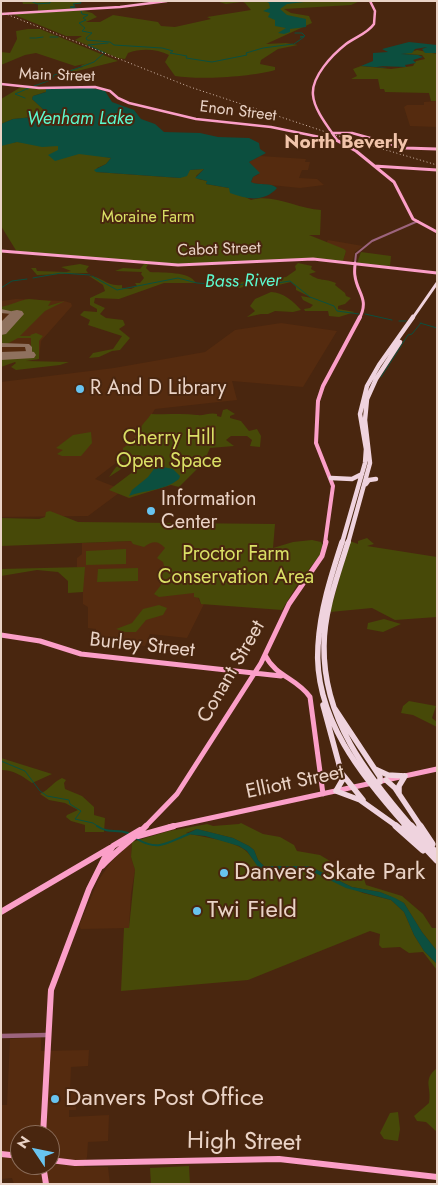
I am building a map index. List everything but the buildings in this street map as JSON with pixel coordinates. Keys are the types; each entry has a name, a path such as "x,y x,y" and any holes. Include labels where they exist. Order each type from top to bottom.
{"highway":[{"path":"437,283 379,365 367,386 360,414 366,454 363,473 320,620 317,647 326,716 343,774 343,782 336,791 352,795 366,804 406,834 437,861"},
{"path":"364,486 369,480 376,479 370,476 370,450 365,416 370,392 381,369 437,288"},
{"path":"369,468 327,617 322,680 336,731 377,791 437,861"},
{"path":"332,480 357,478 363,473"},
{"path":"349,479 356,483 358,489"},
{"path":"360,500 368,501"},
{"path":"322,680 336,711 372,768 383,781 399,794 437,850"},
{"path":"372,768 388,775 405,776 399,786 399,794"},
{"path":"343,774 366,804"},
{"path":"377,791 437,854"}],"main road":[{"path":"1,14 116,7 167,1"},
{"path":"370,1 375,20 370,31 347,43 316,79 314,98 337,140 356,151 396,184 417,221 437,232"},
{"name":"Main Street","path":"1,84 36,88 94,87 109,90 119,99 138,105"},
{"name":"Enon Street","path":"138,105 200,120 271,127 337,140"},
{"path":"328,137 334,134 352,133 405,148 437,149"},
{"path":"374,166 437,170"},
{"name":"Cabot Street","path":"1,252 176,265 304,259 437,273"},
{"path":"332,480 320,457 316,443 318,401 323,386 362,313 364,298 355,278 356,263"},
{"name":"Conant Street","path":"102,866 117,847 146,826 177,794 256,673 289,604 322,556 328,533 332,480"},
{"name":"Burley Street","path":"1,635 40,641 80,654 282,676"},
{"path":"266,655 271,668 303,688 308,692 311,699 323,794"},
{"name":"Elliott Street","path":"135,835 437,769"},
{"path":"146,826 157,829"},
{"name":"Elliott Street","path":"146,826 157,829"},
{"path":"90,861 107,854 117,847"},
{"path":"1,912 117,847"},
{"name":"Conant Street","path":"43,1125 47,1034 52,990 89,889 107,854"},
{"path":"90,861 99,861 102,866"},
{"name":"High Street","path":"60,1161 74,1163 279,1159 437,1177"}],"street":[{"path":"356,263 356,254 372,241 417,221"},
{"path":"1,1036 47,1034"}],"shaded area":[{"path":"437,101 437,127 410,126 404,107 407,105 424,105 424,102"},
{"path":"260,156 306,159 305,162 310,162 308,170 302,170 299,178 317,179 324,185 300,188 251,183 253,177 259,174 249,162"},
{"path":"328,240 363,246 355,252 352,262 343,261 346,251 326,243"},
{"path":"16,299 64,301 71,303 72,306 41,341 39,358 12,361 1,367 1,301"},
{"path":"281,323 337,331 303,387 232,381 237,400 155,409 129,453 95,479 123,490 88,516 1,517 1,382 114,368 205,352 235,330"},
{"path":"157,540 176,551 201,604 204,604 187,638 150,634 145,646 93,640 96,629 88,628 88,607 83,604 83,580 77,567 77,558 82,554 82,543"},
{"path":"132,842 131,857 135,870 131,894 129,928 81,929 79,926 98,881 111,862"},
{"path":"41,1037 41,1051 89,1050 88,1066 71,1067 70,1090 76,1090 76,1110 69,1110 69,1117 109,1115 108,1141 88,1142 84,1167 108,1167 110,1184 14,1184 12,1178 1,1179 1,1105 7,1105 10,1039"}],"green space":[{"path":"22,1 79,1 81,3 70,7 92,13 97,17 86,22 100,22 113,15 158,22 161,26 175,27 211,19 207,17 251,10 241,1 360,1 351,5 284,9 291,13 309,16 312,23 266,44 286,43 298,45 278,49 261,60 260,64 275,67 275,70 239,76 197,78 175,76 165,62 169,55 159,51 138,50 128,53 125,59 118,58 75,40 82,36 66,36 10,13 38,11 38,4 23,4"},
{"path":"216,1 241,1 226,4"},
{"path":"40,29 118,61 73,72 69,70 83,67 81,65 89,63 75,66 36,53 25,55 1,65 1,52 10,53 17,39 16,31"},
{"path":"417,50 437,54 437,101 431,101 429,93 385,92 384,89 380,89 378,79 351,79 357,76 353,69 361,66 391,69 413,66 416,61 425,59 422,55 404,54"},
{"path":"21,87 45,89 48,91 33,96 32,99 44,110 34,117 13,119 1,124 1,99"},
{"name":"Moraine Farm","path":"17,142 56,144 70,153 84,153 111,158 106,164 97,168 96,172 180,178 190,170 204,169 196,176 198,179 207,181 206,184 229,188 251,200 268,198 321,210 320,235 309,235 344,249 346,251 343,261 323,259 175,264 17,252 1,226 1,144"},
{"path":"361,252 391,256 390,266 357,263"},
{"path":"298,263 312,266 311,269 316,272 309,274 319,279 336,283 335,285 346,296 351,298 345,304 338,306 338,309 355,312 339,317 329,316 328,311 305,311 304,309 310,308 313,305 303,300 301,296 312,298 296,290 296,287 291,282 270,287 252,284 240,288 226,288 250,279 273,281 276,278 286,277 296,270 295,266"},
{"path":"80,264 89,266 86,270 88,273 37,275 31,268 36,268 37,271 66,272 71,271 61,267"},
{"path":"144,264 148,264 146,268 150,272 188,276 196,283 164,283 119,299 95,298 94,303 105,308 100,314 106,318 123,320 125,325 119,329 130,338 120,350 112,351 99,357 89,358 93,353 113,349 122,336 88,325 90,320 80,315 84,311 97,312 97,309 90,305 90,298 105,291 103,285 89,276 108,283 122,285 122,288 131,289 137,286 135,283 140,283 144,278 141,274 142,272 115,271 123,268 140,269"},
{"path":"271,292 284,296 301,310 293,312 275,311 247,317 255,311 250,306 255,299"},
{"path":"29,299 51,301 48,306 65,301 45,311 20,336 31,336 36,333 43,336 39,341 39,359 26,361 69,362 60,365 16,370 11,367 15,362 1,367 1,358 31,357 31,338 18,338 7,344 1,344 1,336 22,314 1,311 1,307"},
{"name":"Cherry Hill Open Space","path":"227,409 235,414 230,416 230,418 241,421 249,431 257,429 261,436 260,447 250,446 252,440 247,436 231,436 226,440 234,446 210,448 204,462 179,487 171,485 129,498 109,490 138,468 127,464 109,477 116,467 125,463 118,456 123,452 123,448 134,439 151,414 217,414 217,416 221,417 223,410"},
{"path":"91,432 92,443 81,456 62,456 57,454 63,450 56,448 73,435"},
{"name":"Proctor Farm Conservation Area","path":"50,511 78,522 275,524 273,548 293,542 312,540 321,542 323,545 320,552 322,552 297,585 282,610 201,604 199,598 194,597 194,593 159,597 154,594 161,585 160,577 165,569 163,562 157,558 165,548 157,543 144,547 133,544 131,541 1,546 1,518 39,519 45,517 46,512"},
{"path":"367,538 374,544 367,546 437,557 437,617 395,620 372,608 330,612 350,541 358,544 358,541"},
{"path":"126,549 126,564 86,565 86,551"},
{"path":"85,567 83,592 68,593 68,581 58,572 37,570 1,576 1,569"},
{"path":"138,568 138,581 97,582 98,569"},
{"path":"159,605 167,608 163,615 146,620 136,632 125,632 116,629 132,623 143,609"},
{"path":"384,619 401,624 383,632 367,629 368,623"},
{"path":"409,701 436,706 432,718 437,722 437,727 413,715 401,713 403,706"},
{"path":"1,758 52,774 32,783 14,772 1,770"},
{"path":"62,778 66,780 64,783 65,789 82,796 94,807 94,815 105,818 104,832 85,832 85,825 71,821 66,817 78,810 65,803 49,800 40,794"},
{"path":"241,823 263,834 280,837 294,845 297,851 320,855 330,861 336,870 364,879 366,885 402,896 423,914 432,928 437,928 437,951 422,932 404,903 380,892 352,887 309,866 264,866 258,860 254,850 233,838 197,829 186,833 236,845 245,850 264,869 307,869 363,893 391,900 404,912 414,935 424,951 437,964 437,970 423,952 409,953 400,947 382,948 379,945 380,934 370,931 248,980 121,991 124,928 129,928 135,870 131,857 132,842 169,831 207,824 213,826"},
{"path":"437,1068 437,1132 426,1122 417,1121 414,1116 429,1103 429,1080 432,1072"},
{"path":"398,1112 400,1129 398,1141 384,1139 380,1133 390,1113"},
{"path":"189,1166 190,1184 151,1184 150,1168"}],"water":[{"path":"265,1 313,1 287,4 280,9 287,15 306,19 306,27 290,29 290,32 284,34 278,33 286,28 275,26 275,20 268,17 270,13 263,11 270,8 269,3"},
{"path":"409,42 437,45 437,53 425,53 422,49 427,47 415,49 412,53 401,54 423,57 413,60 416,63 405,65 406,67 361,66 373,61 373,53 388,52 382,49"},
{"name":"Wenham Lake","path":"87,87 105,91 112,102 134,110 141,119 155,124 164,132 200,133 218,137 249,138 259,143 260,149 266,153 249,162 260,173 253,177 251,182 272,185 277,188 272,193 261,198 248,198 230,193 229,188 206,184 207,181 195,178 204,169 190,170 187,176 180,178 96,172 94,170 106,164 111,158 79,154 55,161 48,155 58,150 58,146 42,147 17,142 1,146 1,124 13,119 34,117 44,110 32,99 33,96 46,92 46,89 50,88"},
{"path":"163,467 173,469 180,476 179,479 167,486 129,496 132,490 148,477 154,469"},
{"path":"197,829 233,838 249,846 254,850 258,860 264,866 309,866 352,887 380,892 404,903 422,932 437,951 437,964 424,951 414,935 404,912 391,900 346,888 307,869 264,869 258,867 247,851 239,846 205,836 186,834"}],"waterway":[{"path":"31,1 37,4 50,3 50,1"},
{"path":"76,8 70,7 75,6 73,4 81,3 80,1"},
{"path":"81,11 82,14 88,15 83,18 86,20 79,23 85,28 82,31 92,33 86,38 87,40 110,42 114,45 162,48 173,51 170,53 187,56 186,58 212,62 247,55 246,53 263,48 293,44"},
{"path":"294,44 304,37 300,37 305,36 302,33 295,33"},
{"path":"36,38 43,37"},
{"path":"50,37 58,37"},
{"path":"30,38 35,38"},
{"path":"105,53 88,45 108,43"},
{"path":"70,71 94,62 103,54"},
{"path":"52,79 54,75 69,71"},
{"path":"34,86 51,80"},
{"path":"25,98 15,94 29,88"},
{"name":"Bass River","path":"33,278 61,273 90,275"},
{"name":"Bass River","path":"92,276 117,290 178,278 197,283 236,286 251,282 271,284 290,281 310,297 334,306 337,311 359,314"},
{"name":"Bass River","path":"1,288 12,281 27,279"},
{"name":"Bass River","path":"365,314 392,320"},
{"name":"Bass River","path":"399,321 406,321"},
{"path":"381,377 408,335 412,334 421,323"},
{"name":"Bass River","path":"421,323 437,328"},
{"path":"1,761 25,771 40,791 47,796 69,800 70,804 81,811 75,819 93,823 99,827"},
{"path":"99,827 109,831 128,833"},
{"path":"137,839 151,845 158,845 169,843 189,834"}],"taxiway":[{"path":"1,311 13,313 16,316"},
{"path":"1,345 27,345 29,347 29,355"}],"runway":[{"path":"1,331 17,314"},
{"path":"1,356 29,355"}],"railway":[{"path":"1,12 190,87 332,134 437,165"}],"place":[{"name":"R And D Library","path":"80,389"},
{"name":"Information Center","path":"151,511"},
{"name":"Danvers Skate Park","path":"224,873"},
{"name":"Twi Field","path":"197,911"},
{"name":"Danvers Post Office","path":"55,1099"}],"district":[{"name":"North Beverly","path":"346,143"}]}
